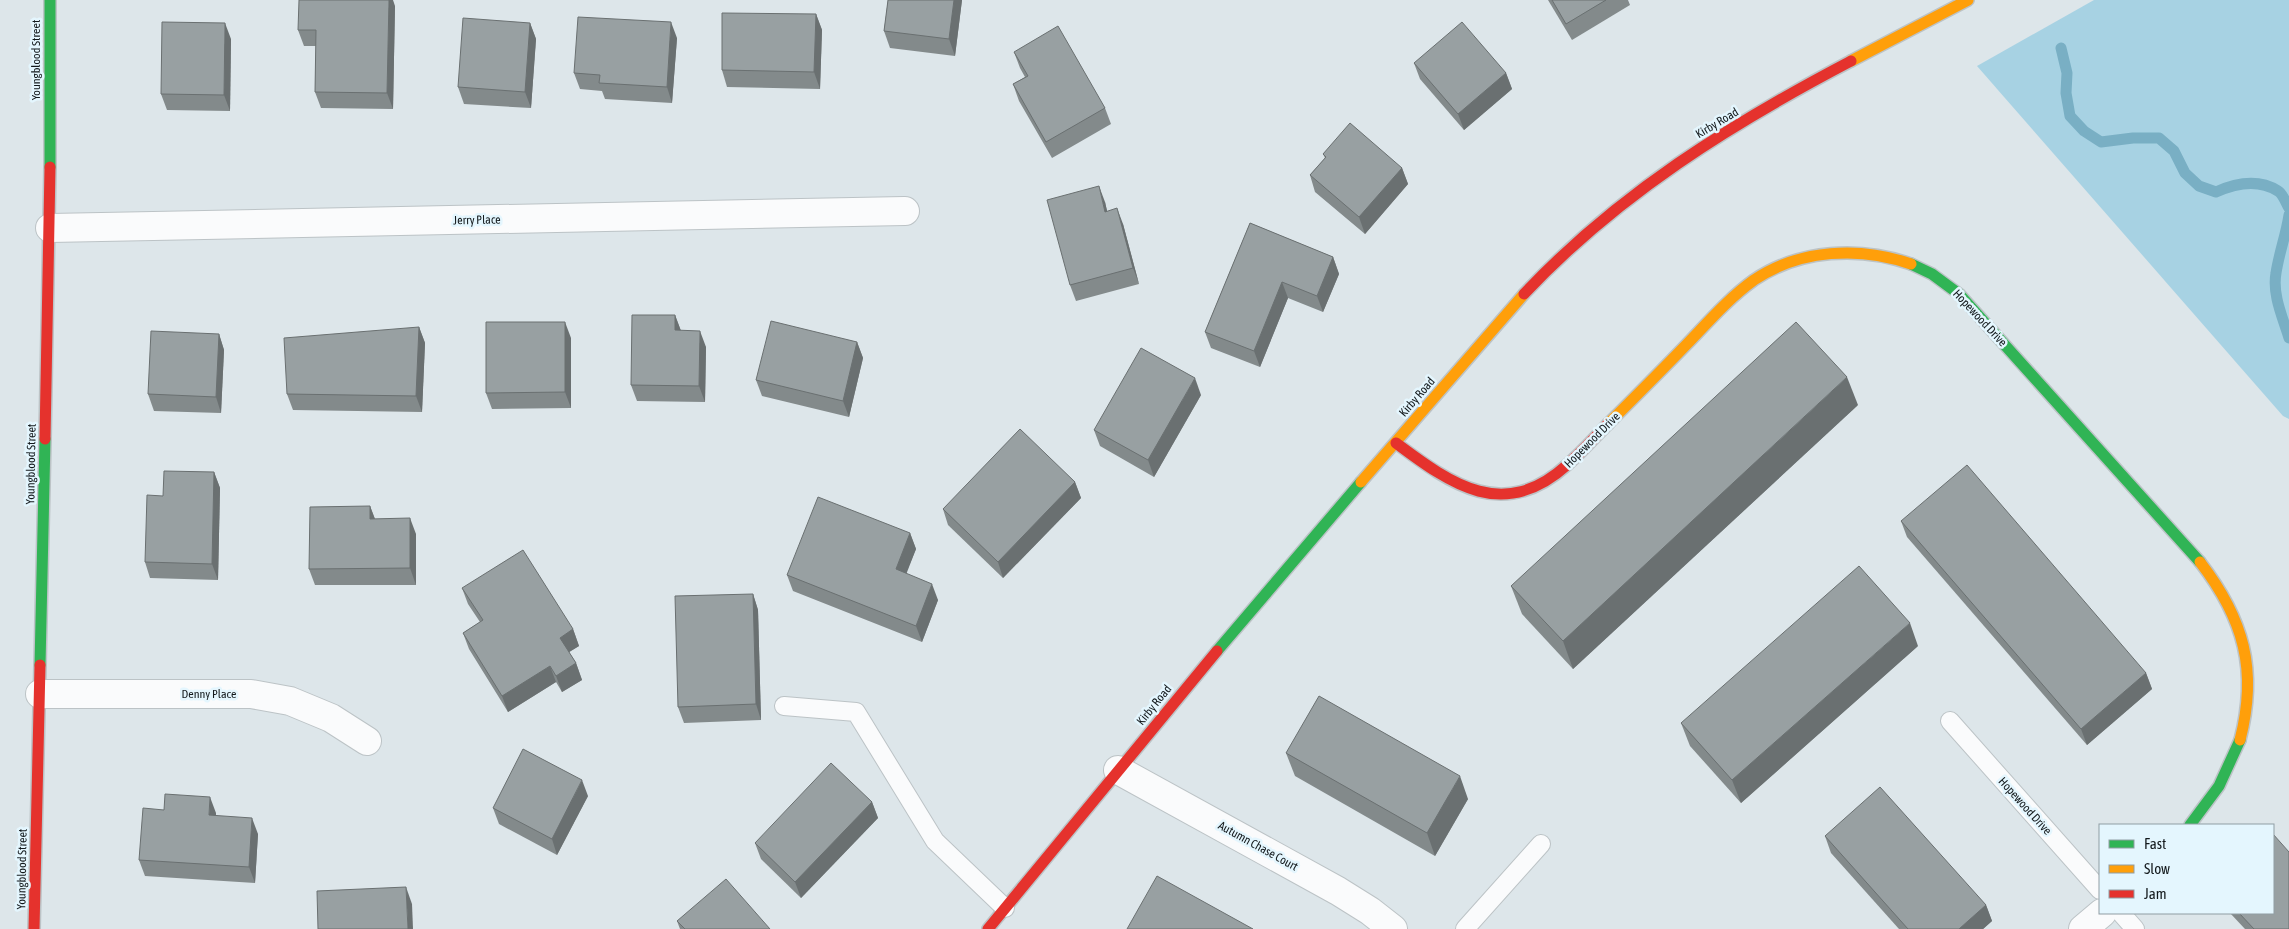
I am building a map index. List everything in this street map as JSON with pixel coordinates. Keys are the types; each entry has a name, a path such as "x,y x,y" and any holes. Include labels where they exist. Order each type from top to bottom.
{"street":[{"name":"Youngblood Street","path":"34,929 50,228 50,0"},
{"name":"Kirby Road","path":"988,929 1219,648 1521,297 1565,252 1604,218 1678,163 1785,98 1968,0"},
{"name":"Jerry Place","path":"50,228 905,211"},
{"name":"Hopewood Drive","path":"1396,443 1436,472 1473,492 1493,496 1523,491 1548,481 1566,466 1733,298 1765,273 1802,259 1835,253 1882,257 1920,268 1959,294 2194,555 2220,591 2233,615 2244,642 2247,664 2246,710 2242,733 2225,778 2191,824"},
{"name":"Denny Place","path":"40,694 251,694 290,701 331,718 367,741"},
{"name":"Autumn Chase Court","path":"1118,770 1338,891 1370,910 1393,929"},
{"path":"2083,929 2101,914"}],"lane":[{"path":"784,706 856,712 935,841 1005,908"},
{"name":"Hopewood Drive","path":"1950,722 2099,889"},
{"path":"1465,929 1541,844"},
{"path":"2122,914 2135,929"}],"shaded area":[{"path":"2094,0 2289,0 2289,419 2283,416 1977,66"}],"building":[{"path":"299,0 389,0 387,93 315,92 316,30 298,30"},
{"path":"888,0 954,0 949,39 884,31"},
{"path":"1552,0 1606,0 1566,24"},
{"path":"722,13 816,14 814,72 722,70"},
{"path":"578,17 671,22 667,87 599,83 600,75 574,73"},
{"path":"463,18 530,23 525,92 458,87"},
{"path":"162,22 225,23 224,95 161,94"},
{"path":"1462,22 1506,73 1458,114 1414,63"},
{"path":"1058,26 1105,108 1046,142 1013,84 1028,76 1014,52"},
{"path":"1350,123 1402,168 1359,217 1310,175 1326,157 1323,154"},
{"path":"1099,186 1105,212 1117,208 1133,268 1070,285 1047,200"},
{"path":"1250,223 1333,257 1317,296 1282,282 1254,351 1205,332"},
{"path":"632,315 675,315 675,330 700,331 699,386 631,385"},
{"path":"771,321 857,342 843,401 756,380"},
{"path":"486,322 565,322 565,392 486,393"},
{"path":"1796,322 1847,377 1563,641 1511,586"},
{"path":"419,327 416,396 287,394 284,338"},
{"path":"151,331 219,334 216,397 148,394"},
{"path":"1141,348 1195,378 1148,460 1094,430"},
{"path":"1020,429 1075,482 998,562 943,509"},
{"path":"1967,465 2146,673 2081,729 1901,521"},
{"path":"164,471 214,472 212,564 145,562 147,495 163,496"},
{"path":"818,497 910,533 896,569 932,584 916,626 787,575"},
{"path":"370,506 370,519 410,518 410,568 309,569 310,507"},
{"path":"523,550 573,629 560,638 576,663 556,676 550,666 502,696 463,633 483,620 462,588"},
{"path":"1859,566 1910,623 1732,780 1681,723"},
{"path":"753,594 756,704 678,707 675,596"},
{"path":"1319,696 1460,776 1427,833 1286,753"},
{"path":"523,749 582,780 552,839 493,808"},
{"path":"831,763 872,802 795,882 755,843"},
{"path":"1880,787 1986,905 1959,929 1908,929 1825,836"},
{"path":"165,794 210,797 209,815 252,818 249,867 139,860 143,808 164,810"},
{"path":"2274,835 2289,852 2289,929 2254,929 2240,914 2274,914"},
{"path":"1157,876 1253,929 1127,929"},
{"path":"726,879 770,929 685,929 677,921"},
{"path":"406,887 408,929 318,929 317,891"}],"waterway":[{"path":"2061,48 2067,73 2066,93 2070,116 2084,131 2101,142 2133,138 2159,138 2174,151 2185,173 2199,186 2216,192 2231,186 2263,185 2280,192 2289,208"},
{"path":"2289,215 2275,281 2279,306 2289,338"}],"traffic: fast":[{"path":"50,0 50,167"},
{"path":"1911,264 1932,274 1959,294 2200,562"},
{"path":"40,665 45,439"},
{"path":"1217,651 1361,482"},
{"path":"2191,824 2219,786 2240,740"}],"traffic: slow":[{"path":"1851,61 1968,0"},
{"path":"1608,424 1728,302 1754,280 1772,270 1810,257 1851,253 1891,258 1911,264"},
{"path":"1361,482 1524,294"},
{"path":"2200,562 2227,604 2237,625 2243,646 2247,668 2248,691 2240,740"}],"traffic: jam":[{"path":"1524,294 1598,224 1637,193 1720,136 1762,110 1851,61"},
{"path":"45,439 50,167"},
{"path":"1396,443 1437,472 1458,483 1479,491 1500,494 1522,492 1544,482 1573,460 1608,424"},
{"path":"988,929 1217,651"},
{"path":"34,929 40,665"}]}
